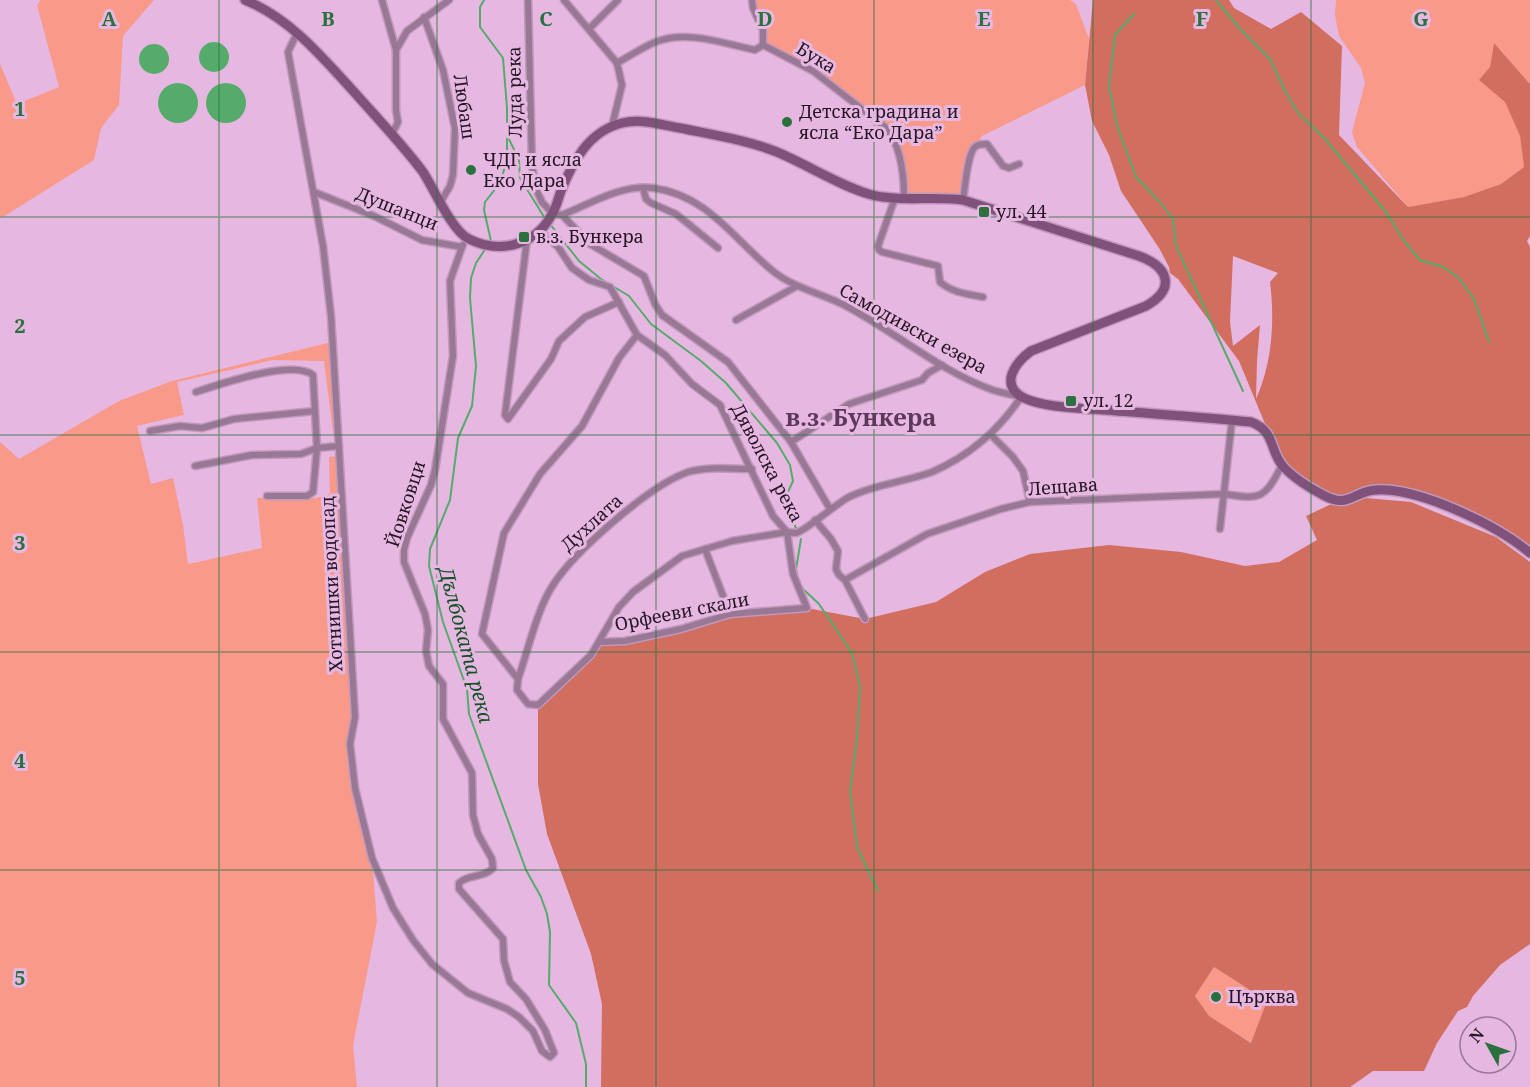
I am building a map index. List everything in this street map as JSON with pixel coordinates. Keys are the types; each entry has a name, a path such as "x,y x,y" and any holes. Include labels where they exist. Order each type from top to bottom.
{"street":[{"path":"245,0 276,16 297,33 392,134 424,174 465,243 507,248 518,245 540,231 557,215 576,159 587,144 599,133 625,122 648,122 750,143 780,153 862,192 882,197 941,197 963,200 1139,256 1155,263 1164,275 1165,287 1156,300 1146,306 1031,351 1023,357 1012,370 1011,377 1015,390 1021,397 1035,402 1084,408 1251,422 1267,431 1282,465 1323,495 1339,501 1350,500 1374,490 1393,491 1436,502 1509,538 1530,553"},
{"path":"382,0 396,50 398,122 392,134"},
{"path":"396,50 407,31 450,0"},
{"name":"Луда река","path":"528,0 532,165 536,189 542,202 590,244 644,276 662,315 728,362 791,442 830,509"},
{"path":"564,0 617,63 622,85 612,126"},
{"path":"589,29 618,0"},
{"path":"752,0 753,8 763,30 763,45"},
{"name":"Любаш","path":"424,17 443,70 456,128 453,175 441,203"},
{"name":"Хотнишки водопад","path":"297,33 288,52 323,246 331,316 355,717 350,744 355,788 372,858 393,908 413,940 432,964 468,993 507,1009 519,1017 533,1031 542,1051 550,1057"},
{"name":"Бука","path":"617,63 658,41 672,38 691,37 755,50 763,45 813,71 885,127 893,137 902,167 900,198"},
{"path":"963,200 974,147 987,144 1003,166 1009,168 1019,164"},
{"path":"643,188 646,199 676,214 718,248"},
{"name":"Самодивски езера","path":"557,215 616,193 643,188 665,190 701,205 720,219 774,272 797,286 850,309 959,376 992,390 1021,397"},
{"name":"Душанци","path":"314,192 374,216 422,240 465,243"},
{"path":"900,198 878,246 879,250 938,266 940,282 947,289 983,297"},
{"name":"Дяволска река","path":"540,231 558,247 572,268 589,280 610,287 637,335 665,355 692,384 720,405 773,516 787,532 793,574 807,608"},
{"path":"527,240 505,415 508,419 551,359 559,341 585,317 619,302"},
{"name":"Йовковци","path":"465,243 450,281 453,356 435,470 431,485 407,538 404,562 425,614 428,630 426,651 429,666 443,684 443,719 472,773 473,816 478,834 492,859 493,868 489,873 463,879 459,883 459,889 503,939 504,961 510,982 526,999 545,1030 554,1053 550,1057"},
{"path":"736,320 797,286"},
{"path":"637,335 619,358 582,426 540,474 504,533 482,634 518,679 517,690 528,704 538,705 591,655 619,607 633,592 682,556 732,541 787,532 795,534 849,497 895,481 931,472 967,453 991,435 1007,418 1021,397"},
{"path":"791,442 849,404 922,380 928,373 942,365"},
{"path":"196,392 275,370 307,372 314,378 317,448 312,492 307,496 267,496"},
{"path":"150,431 180,426 202,428 234,419 315,411"},
{"path":"1221,529 1232,420"},
{"path":"991,435 1013,457 1023,471 1030,502"},
{"path":"195,466 252,455 301,454 317,448 339,446"},
{"name":"Лещава","path":"845,580 927,534 1001,509 1030,502 1224,494 1246,498 1259,496 1269,489 1282,465"},
{"name":"Духлата","path":"518,679 552,585 567,566 627,510 659,487 689,472 706,469 752,469"},
{"path":"815,520 838,551 836,569 845,580 865,619"},
{"path":"705,549 730,614"},
{"name":"Орфееви скали","path":"600,642 625,641 670,632 730,614 807,608"}],"shaded area":[{"path":"41,0 154,0 123,36 119,105 101,128 94,160 3,217 0,216 0,64 17,104 59,87 37,5"},
{"path":"752,0 1070,0 1076,4 1089,39 1085,85 982,136 971,156 963,200 904,197 904,178 893,137 827,81 763,45 763,31"},
{"path":"1093,0 1229,0 1234,8 1271,29 1301,12 1342,46 1339,135 1408,207 1464,197 1501,184 1524,167 1520,136 1505,102 1479,80 1490,67 1494,43 1530,84 1530,236 1527,241 1530,247 1530,553 1448,506 1374,490 1339,501 1282,465 1239,361 1178,279 1170,273 1159,248 1121,191 1109,155 1092,121 1085,85","holes":["1233,256 1278,273 1270,282 1271,342 1266,371 1256,399 1260,325 1233,346 1230,322"]},
{"path":"1336,0 1530,0 1530,84 1494,43 1490,67 1520,136 1524,167 1501,184 1464,197 1408,207 1357,147 1352,132 1365,83 1361,68 1339,36 1335,15"},
{"path":"214,42 225,46 229,57 225,68 214,72 203,68 199,57 203,46"},
{"path":"154,44 164,49 169,59 164,69 154,74 144,69 139,59 144,49"},
{"path":"178,83 186,84 192,89 197,95 197,111 192,117 186,122 178,123 170,122 164,117 159,111 158,103 159,95 164,89 170,84"},
{"path":"226,83 234,84 240,89 245,95 245,111 240,117 234,122 226,123 218,122 212,117 207,111 206,103 207,95 212,89 218,84"},
{"path":"332,342 355,717 350,744 355,788 372,858 377,922 353,1045 357,1087 0,1087 0,442 19,459 119,401 172,381","holes":["273,360 324,361 336,456 329,457 330,494 316,498 257,498 262,548 188,564 173,478 151,484 137,426 184,415 177,382"]},
{"path":"1366,498 1411,502 1496,537 1530,562 1530,944 1500,965 1473,996 1467,1007 1458,1011 1437,1043 1424,1071 1373,1071 1350,1087 601,1087 602,1004 591,954 547,834 538,784 538,705 591,655 600,642 625,641 730,614 807,608 865,619 936,602 985,572 1030,554 1109,545 1181,552 1245,566 1279,562 1317,540 1306,516 1329,505 1349,504","holes":["1214,967 1247,988 1265,1006 1251,1043 1209,1016 1195,996"]},
{"path":"1214,967 1247,988 1265,1006 1252,1043 1208,1016 1195,996"}],"waterway":[{"path":"484,0 480,7 480,27 503,58 507,108 507,160 500,183 485,202 484,210 491,241 489,243"},
{"path":"1216,0 1240,29 1270,59 1298,113 1324,138 1386,212 1405,242 1420,260 1443,267 1459,278 1474,299 1489,342"},
{"path":"1134,14 1115,35 1109,86 1117,126 1136,177 1173,219 1176,246 1243,391"},
{"path":"508,137 519,160 520,178 546,220"},
{"path":"550,224 579,261 601,279 629,296 651,324 701,361 726,383 777,443 790,465 793,481 787,494 789,514 797,530"},
{"name":"Дълбоката река","path":"486,248 476,263 471,278 470,298 476,366 472,406 458,438 450,500 430,549 429,566 443,622 467,689 469,714 526,870 541,897 547,914 550,932 549,985 576,1023 586,1064 586,1087"},
{"path":"798,580 796,569 801,539"},
{"path":"802,588 819,604 852,653 860,687 857,738 850,791 857,847 878,891"}],"place":[{"name":"Детска градина и ясла “Еко Дара”","path":"787,122"},
{"name":"ЧДГ и ясла Еко Дара","path":"471,170"},
{"name":"ул. 44","path":"984,212"},
{"name":"в.з. Бункера","path":"524,237"},
{"name":"ул. 12","path":"1071,401"},
{"name":"Църква","path":"1216,997"}],"district":[{"name":"в.з. Бункера","path":"861,418"}]}
